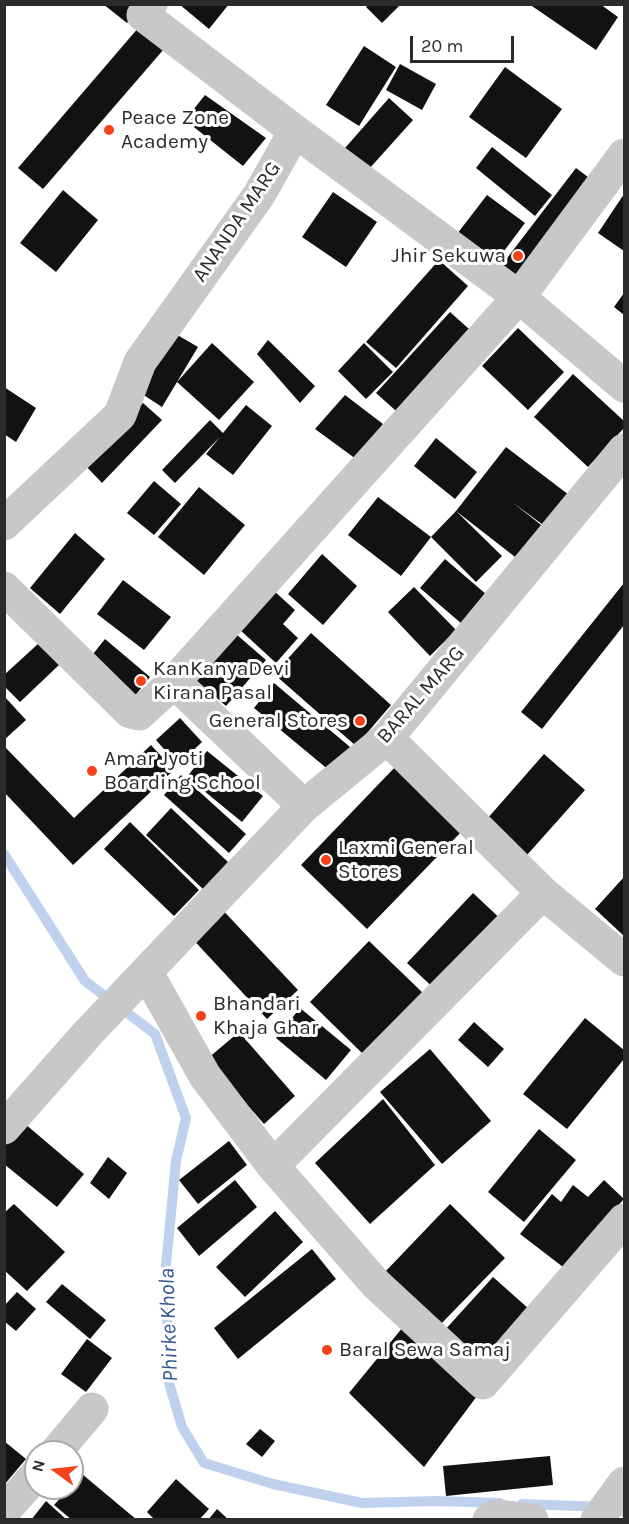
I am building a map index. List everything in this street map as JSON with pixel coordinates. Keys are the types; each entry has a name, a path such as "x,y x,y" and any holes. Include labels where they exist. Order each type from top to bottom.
{"street":[{"path":"151,4 143,15 519,297 624,386"},
{"name":"ANANDA MARG","path":"4,524 120,415 140,362 259,195 295,131"},
{"path":"4,588 130,712 139,714 174,682 519,297 624,155"},
{"name":"BARAL MARG","path":"4,1128 88,1034 304,806 387,738 624,450"},
{"path":"174,682 304,806"},
{"path":"387,738 543,893 624,960"},
{"path":"273,1166 543,893"},
{"path":"147,974 205,1076 273,1166 376,1284 483,1383 624,1220"},
{"path":"66,1440 92,1409"},
{"path":"597,1520 624,1483"},
{"path":"4,1511 24,1488"},
{"path":"489,1520 497,1516 532,1520"}],"building":[{"path":"103,4 141,4 127,23"},
{"path":"179,4 229,4 209,29"},
{"path":"369,4 401,4 382,23 366,7"},
{"path":"529,4 600,4 618,17 596,50"},
{"path":"139,27 164,49 43,189 18,168"},
{"path":"364,46 396,67 359,126 326,105"},
{"path":"400,64 436,84 422,110 386,90"},
{"path":"505,67 562,109 526,158 469,117"},
{"path":"205,95 266,138 243,166 185,120"},
{"path":"389,98 413,120 369,169 345,148"},
{"path":"492,147 552,195 535,216 476,168"},
{"path":"576,168 596,183 522,281 501,266"},
{"path":"63,190 98,220 56,272 20,243"},
{"path":"333,192 377,222 346,267 302,237"},
{"path":"624,194 624,251 598,233"},
{"path":"487,195 525,223 495,263 457,234"},
{"path":"439,260 468,286 396,368 366,342"},
{"path":"624,293 624,315 614,307"},
{"path":"450,312 478,337 404,418 376,393"},
{"path":"518,328 564,372 528,410 482,366"},
{"path":"174,333 198,347 162,407 139,392"},
{"path":"268,340 315,386 300,403 257,354"},
{"path":"212,343 254,382 219,420 177,382"},
{"path":"364,343 393,372 366,399 338,371"},
{"path":"573,374 624,421 624,428 588,467 534,417"},
{"path":"4,387 36,408 16,442 4,434"},
{"path":"345,395 383,424 356,459 315,429"},
{"path":"143,403 162,420 102,483 84,464"},
{"path":"246,405 272,426 233,475 206,454 220,437 175,483 162,470 210,420 223,433"},
{"path":"436,438 477,472 455,499 414,466"},
{"path":"506,447 569,495 546,527 512,502 545,528 519,560 456,511"},
{"path":"154,481 181,504 154,535 127,513"},
{"path":"199,487 245,525 204,575 158,537"},
{"path":"378,497 431,537 401,576 348,535"},
{"path":"456,511 502,556 476,582 431,537"},
{"path":"75,533 105,559 60,614 30,588"},
{"path":"322,554 357,586 323,625 288,594"},
{"path":"445,559 487,595 462,624 420,588"},
{"path":"123,580 171,617 144,650 97,614"},
{"path":"624,583 624,625 542,729 521,712"},
{"path":"414,587 456,630 430,656 388,612"},
{"path":"273,590 295,610 283,624 298,638 276,663 238,628"},
{"path":"229,628 266,660 226,706 189,674"},
{"path":"311,633 391,705 356,746 274,674"},
{"path":"105,639 150,677 134,697 89,659"},
{"path":"39,643 59,665 20,702 4,686 4,675"},
{"path":"274,683 356,752 336,776 254,708"},
{"path":"4,696 26,720 4,740"},
{"path":"180,718 202,742 178,765 156,740"},
{"path":"151,745 174,770 73,865 4,792 4,746 74,818"},
{"path":"207,751 263,796 242,822 187,777"},
{"path":"544,754 585,790 527,855 487,819"},
{"path":"397,765 464,829 367,929 301,865"},
{"path":"181,775 246,834 229,853 164,795"},
{"path":"171,808 228,862 203,889 146,835"},
{"path":"130,822 199,890 174,916 104,849"},
{"path":"624,877 624,936 595,909"},
{"path":"473,893 506,924 440,994 407,963"},
{"path":"217,904 298,990 267,1019 187,933"},
{"path":"369,941 424,994 365,1056 310,1002"},
{"path":"300,1008 351,1050 326,1080 276,1038"},
{"path":"585,1018 624,1050 624,1059 567,1129 523,1094"},
{"path":"474,1022 504,1049 488,1067 458,1040"},
{"path":"239,1032 295,1096 264,1124 207,1059"},
{"path":"430,1049 491,1121 442,1164 380,1092"},
{"path":"383,1099 435,1165 370,1224 315,1163"},
{"path":"24,1123 84,1174 57,1207 4,1164 4,1145"},
{"path":"539,1129 576,1160 524,1222 488,1192"},
{"path":"229,1141 247,1165 198,1204 179,1180"},
{"path":"108,1157 127,1173 109,1199 90,1183"},
{"path":"235,1180 257,1207 199,1256 177,1228"},
{"path":"604,1180 624,1199 563,1267 520,1234 552,1194 561,1202 573,1185 588,1197"},
{"path":"14,1204 65,1252 27,1291 4,1270 4,1213"},
{"path":"450,1204 505,1258 439,1326 384,1273"},
{"path":"275,1211 303,1242 245,1297 216,1267"},
{"path":"312,1249 336,1279 238,1359 214,1328"},
{"path":"493,1277 529,1309 479,1364 443,1332"},
{"path":"62,1284 106,1320 90,1339 46,1302"},
{"path":"17,1292 36,1309 16,1331 4,1321 4,1306"},
{"path":"403,1327 480,1392 424,1467 349,1393"},
{"path":"87,1339 112,1358 86,1392 61,1374"},
{"path":"260,1429 275,1441 262,1457 246,1444"},
{"path":"4,1441 24,1457 24,1461 4,1485"},
{"path":"550,1456 553,1485 446,1496 443,1466"},
{"path":"84,1476 137,1520 72,1520 54,1505 59,1500 84,1500"},
{"path":"176,1479 209,1509 199,1520 155,1520 147,1512"},
{"path":"46,1501 67,1520 31,1520"},
{"path":"217,1509 229,1520 208,1520"}],"waterway":[{"name":"Phirke Khola","path":"4,854 85,981 155,1034 186,1118 176,1161 166,1265 169,1383 182,1427 204,1463 273,1484 362,1503 436,1501 500,1503"},
{"name":"Phirke Khola","path":"522,1504 607,1507 624,1512"}],"place":[{"name":"Peace Zone Academy","path":"109,130"},
{"name":"Jhir Sekuwa","path":"518,256"},
{"name":"KanKanyaDevi Kirana Pasal","path":"141,681"},
{"name":"General Stores","path":"360,721"},
{"name":"Amar Jyoti Boarding School","path":"92,771"},
{"name":"Laxmi General Stores","path":"326,860"},
{"name":"Bhandari Khaja Ghar","path":"201,1016"},
{"name":"Baral Sewa Samaj","path":"327,1350"}]}
